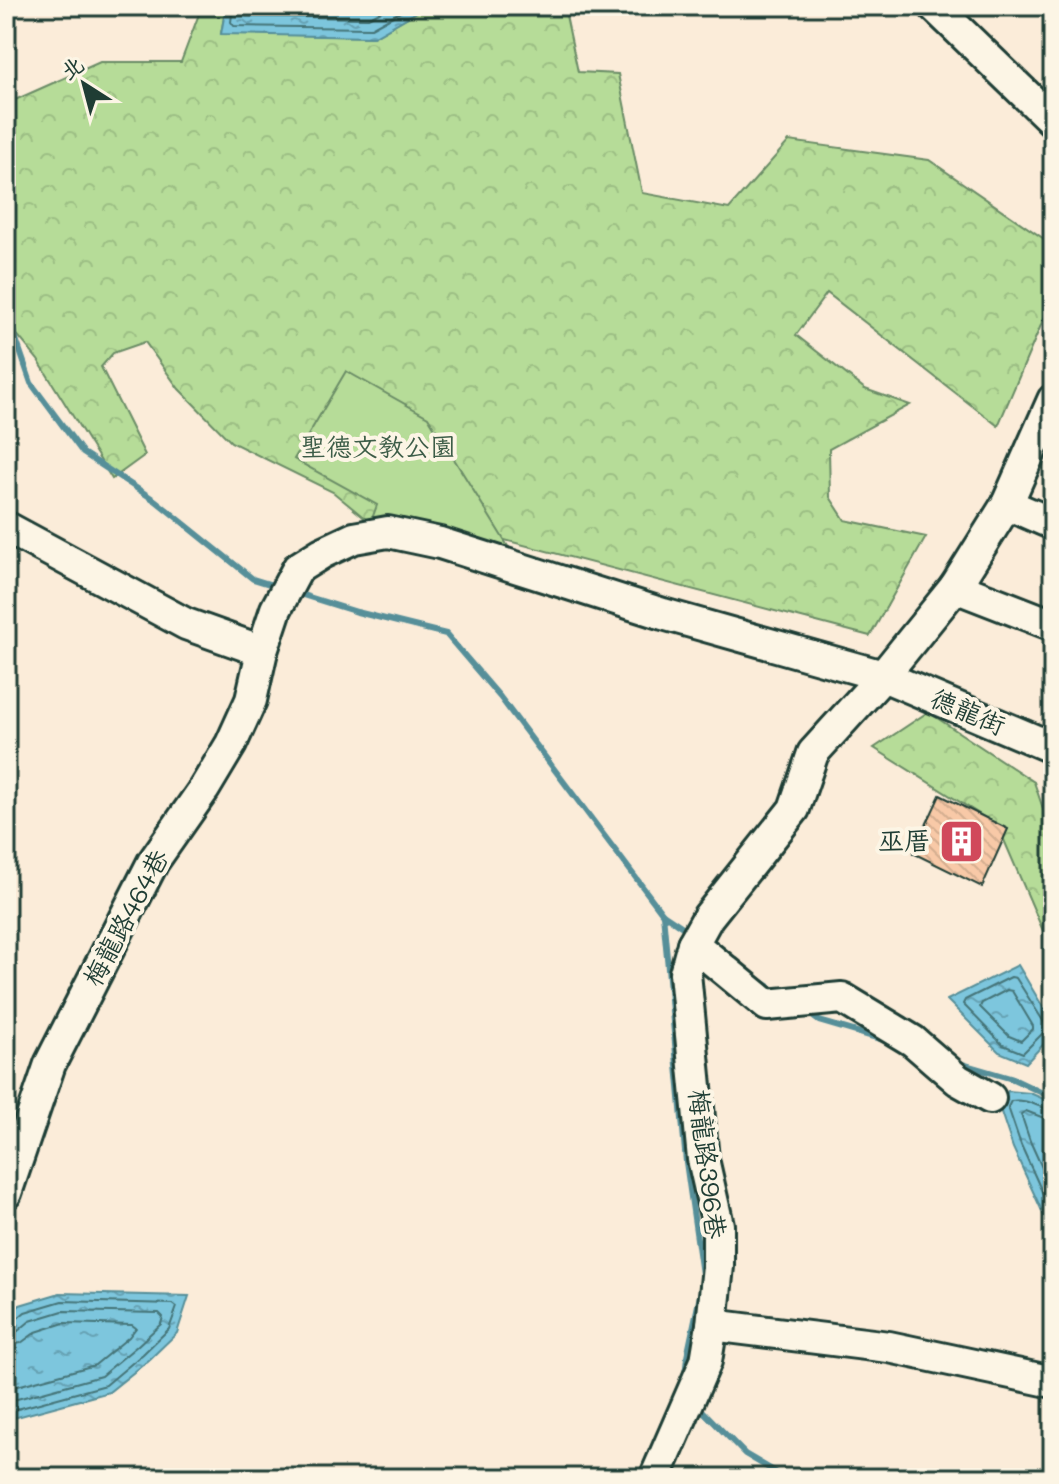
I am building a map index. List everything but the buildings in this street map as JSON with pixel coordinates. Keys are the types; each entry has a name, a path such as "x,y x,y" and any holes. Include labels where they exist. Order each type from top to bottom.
{"street":[{"path":"934,6 1053,121"},
{"name":"梅龍路396巷","path":"655,1478 706,1361 718,1266 718,1225 703,1159 685,973 693,944 708,917 794,809 813,753 883,676 955,587 1007,504 1053,400"},
{"path":"1007,504 1053,524"},
{"path":"6,527 186,624 262,651"},
{"name":"梅龍路464巷","path":"6,1193 50,1064 153,862 231,744 251,700 276,609 298,568 322,553 354,538 388,532 440,543 663,614 883,676"},
{"path":"955,587 1053,625"},
{"name":"德龍街","path":"883,676 1053,748"},
{"path":"693,944 767,1005 842,998 913,1041 958,1080 990,1098"},
{"path":"712,1325 889,1347 1053,1382"}],"green space":[{"path":"202,6 226,6 221,33 373,37 427,6 564,6 578,72 618,74 642,193 729,209 789,141 929,160 1053,245 1053,297 998,426 827,293 796,335 865,389 910,405 829,449 830,497 845,520 926,537 870,636 436,522 367,520 333,492 231,442 179,389 145,342 113,353 101,367 145,455 112,479 38,360 6,321 6,104 100,62 181,62"},
{"name":"聖德文教公園","path":"346,371 428,417 514,556 368,530 377,505 294,459"},
{"path":"928,712 1034,782 1053,838 1053,954 998,826 874,748"}],"water":[{"path":"226,6 427,6 373,37 221,34"},
{"path":"1018,965 1053,1024 1053,1034 1026,1063 999,1052 947,1000"},
{"path":"1008,1091 1030,1093 1053,1103 1053,1235 1013,1148 999,1106"},
{"path":"60,1293 189,1296 177,1333 109,1392 6,1420 6,1318 20,1305"}],"waterway":[{"path":"6,310 31,383 83,453 156,501 253,579 279,587"},
{"path":"293,592 446,634 500,697 663,914 690,932"},
{"path":"663,914 686,1162 703,1281 685,1376"},
{"path":"758,979 779,993"},
{"path":"808,1013 819,1021 887,1041"},
{"path":"955,1062 1013,1079 1053,1098"},
{"path":"698,1406 745,1454 783,1478"}],"place":[{"name":"巫厝","path":"961,841"}]}
